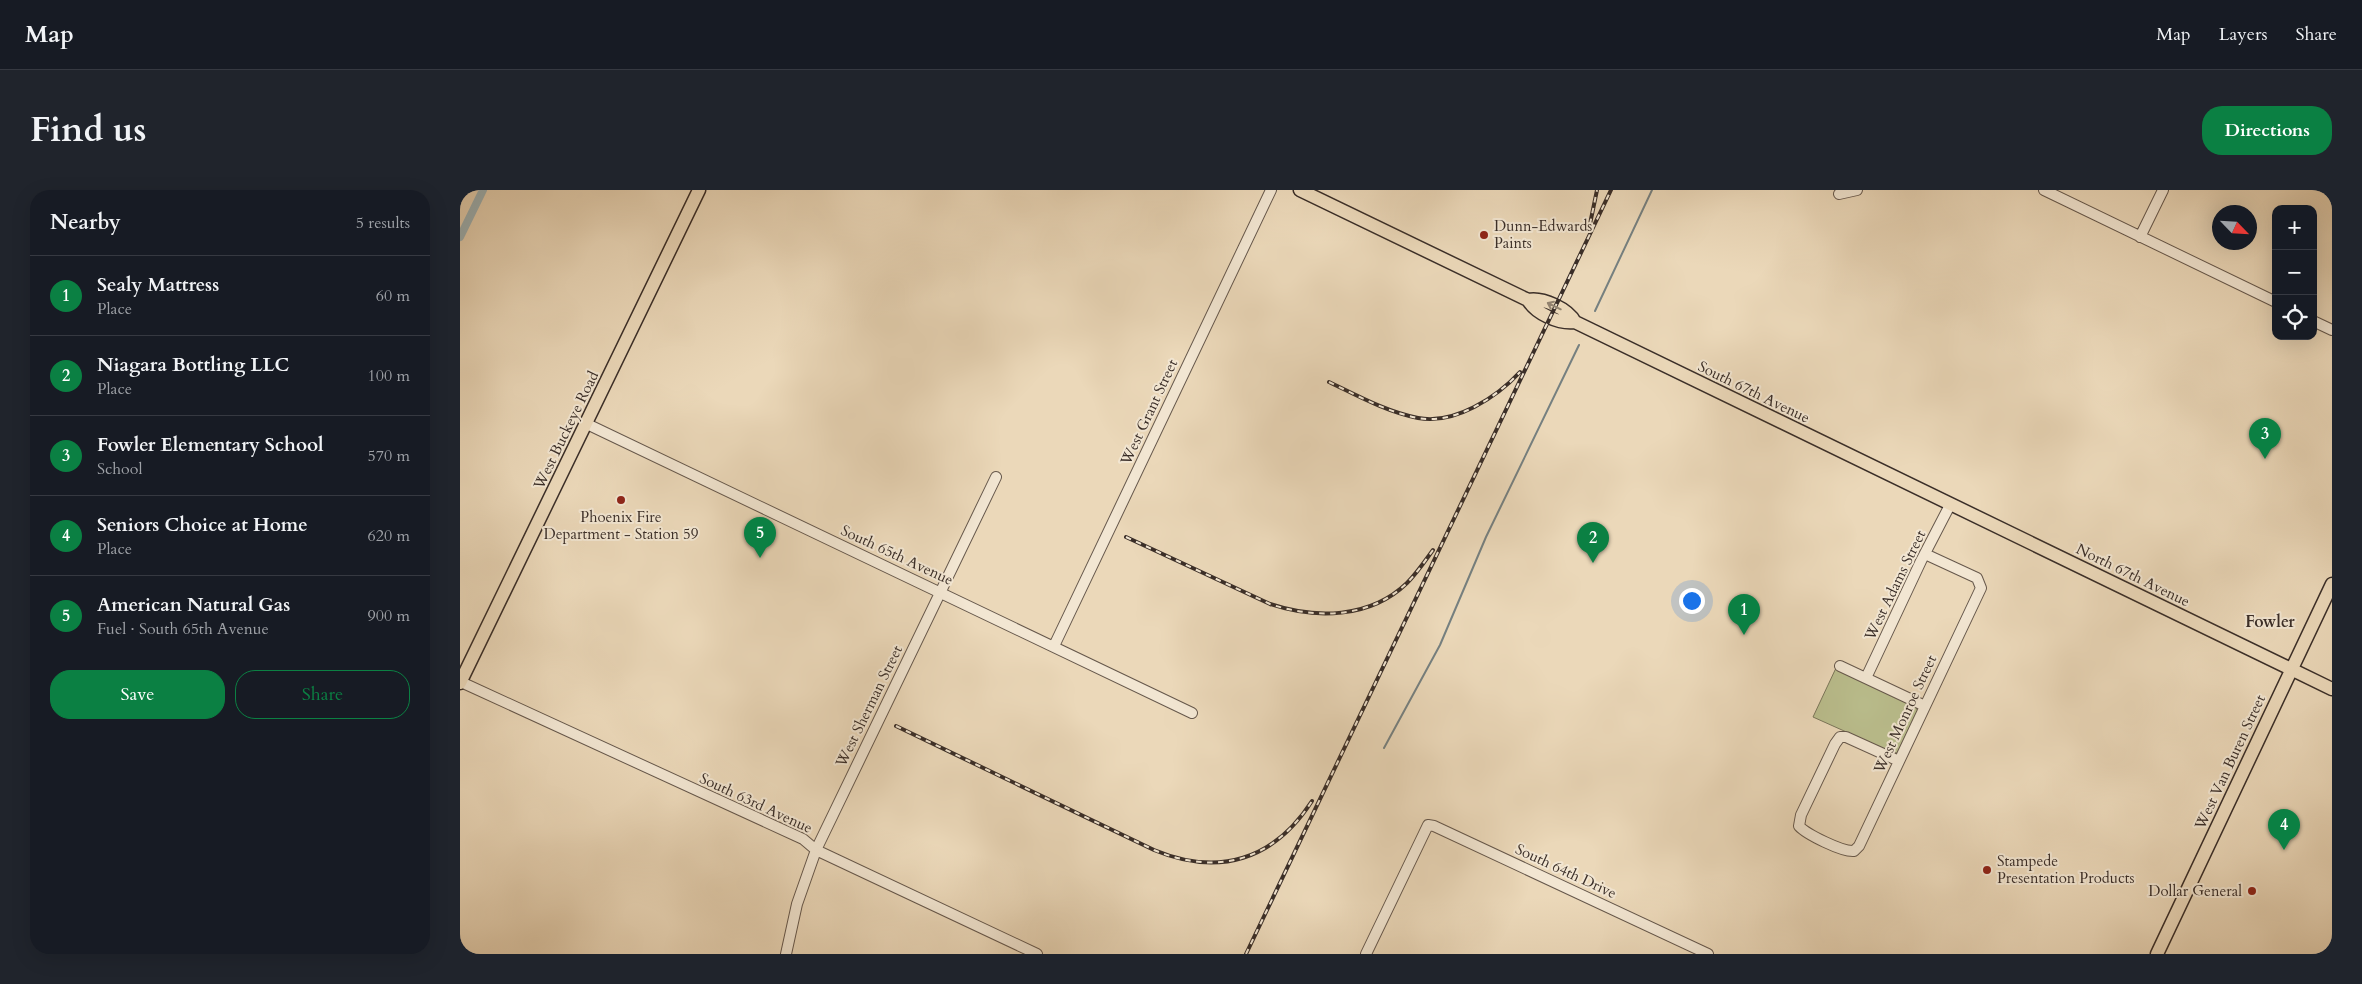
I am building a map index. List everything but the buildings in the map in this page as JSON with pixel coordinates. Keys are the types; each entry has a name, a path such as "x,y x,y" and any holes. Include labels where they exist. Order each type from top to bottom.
{"main road":[{"name":"West Buckeye Road","path":"460,683 539,518 588,424 699,190"},
{"name":"South 67th Avenue","path":"1300,190 1528,300 1537,298 1570,314 1575,322 1920,490"},
{"name":"North 67th Avenue","path":"1920,490 2332,689"},
{"name":"West Van Buren Street","path":"2157,954 2332,584"}],"street":[{"name":"West Grant Street","path":"1054,646 1271,190"},
{"path":"1839,194 1856,190"},
{"path":"2140,237 2163,190"},
{"path":"2048,191 2272,300"},
{"path":"2317,323 2332,330"},
{"name":"South 65th Avenue","path":"588,424 1192,713"},
{"name":"West Sherman Street","path":"786,954 799,896 816,850 996,476"},
{"name":"West Adams Street","path":"1866,678 1950,505"},
{"name":"West Monroe Street","path":"1900,761 1846,737 1840,737 1834,744 1801,815 1799,826 1807,833 1845,850 1854,851 1859,846 1900,761 1981,588 1977,578 1925,554"},
{"path":"1840,666 1925,706"},
{"name":"South 63rd Avenue","path":"460,683 803,839 816,850 1037,954"},
{"name":"South 64th Drive","path":"1366,954 1428,825 1434,826 1690,950 1708,954"}],"green space":[{"path":"1836,668 1916,707 1918,712 1897,753 1813,717"}],"waterway":[{"path":"460,237 483,190"},
{"path":"1595,311 1652,190"},
{"path":"1384,748 1440,645 1486,537 1579,345"}],"railway":[{"path":"1590,224 1597,190"},
{"path":"1246,954 1611,190"},
{"path":"1329,382 1395,412 1418,418 1432,419 1446,417 1474,407 1500,391 1520,372"},
{"path":"1126,537 1270,604 1287,609 1323,613 1342,613 1359,609 1376,604 1392,595 1411,579 1433,550"},
{"path":"896,726 1154,850 1178,858 1201,862 1223,862 1243,858 1262,850 1297,821 1312,801"}],"place":[{"name":"Dunn-Edwards Paints","path":"1484,235"},
{"name":"Fowler Elementary School","path":"2265,459"},
{"name":"Phoenix Fire Department - Station 59","path":"621,500"},
{"name":"American Natural Gas","path":"760,558"},
{"name":"Niagara Bottling LLC","path":"1593,563"},
{"name":"Sealy Mattress","path":"1744,635"},
{"name":"Seniors Choice at Home","path":"2284,850"},
{"name":"Stampede Presentation Products","path":"1987,870"},
{"name":"Dollar General","path":"2252,891"}],"district":[{"name":"Fowler","path":"2270,621"}]}
